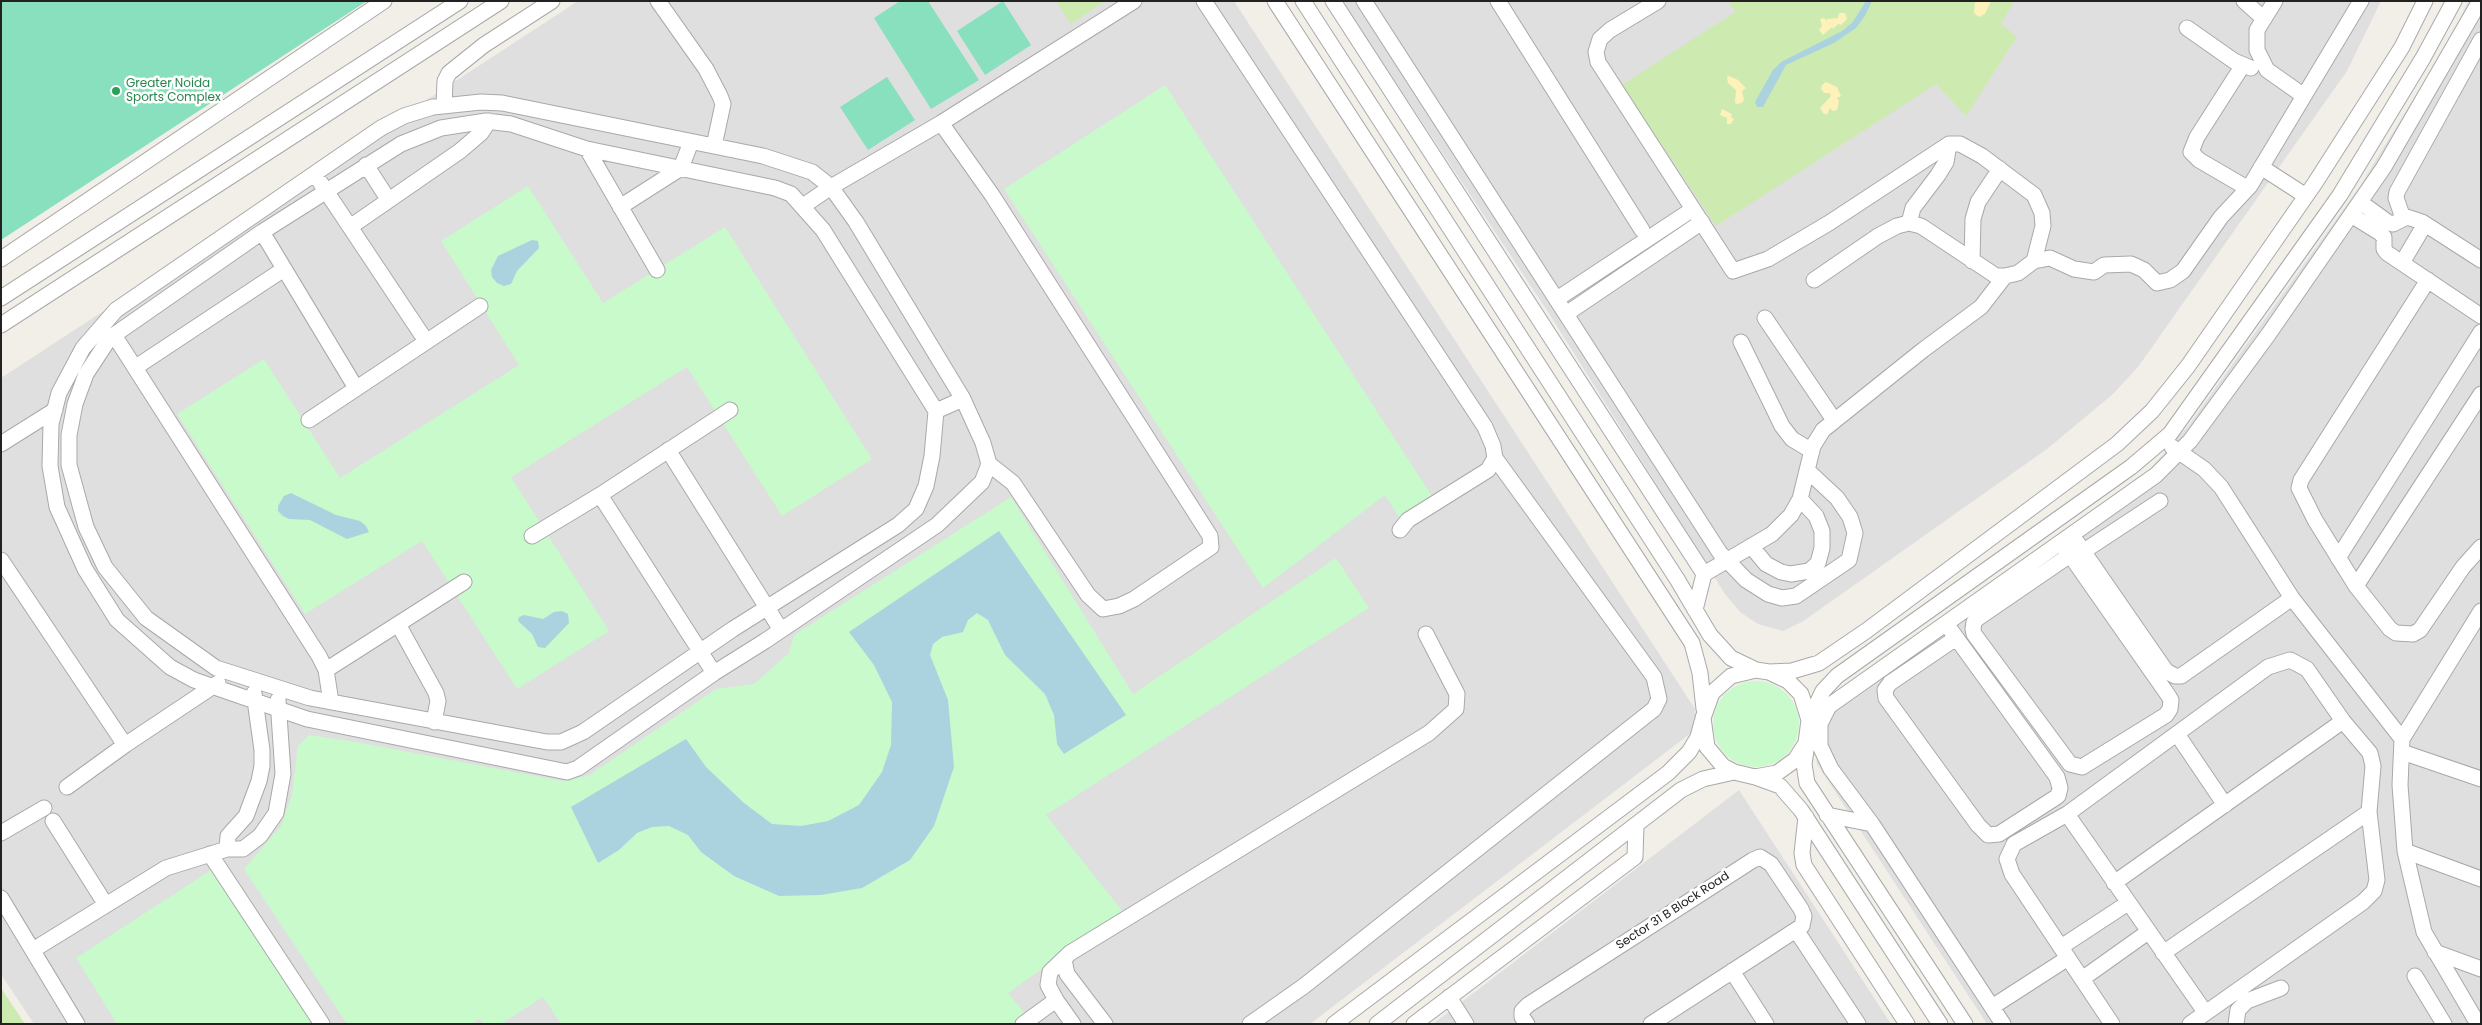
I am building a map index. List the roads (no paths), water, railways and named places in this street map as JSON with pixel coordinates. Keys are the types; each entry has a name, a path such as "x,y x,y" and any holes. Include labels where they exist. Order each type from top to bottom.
{"street":[{"path":"1,259 384,1"},
{"path":"1,298 460,1"},
{"path":"1,325 502,1"},
{"path":"444,105 445,81 449,73 484,45 552,1"},
{"path":"658,1 706,70 720,96 722,104 714,146"},
{"path":"803,206 831,187 941,123 1134,1"},
{"path":"1204,1 1485,427 1494,446 1495,458 1654,676 1659,699 1654,709 1304,986 1250,1024"},
{"path":"1275,1 1692,643 1700,673 1708,746 1723,766 1734,772 1780,786 1806,817 1940,1024"},
{"path":"1303,1 1667,562 1710,635 1730,658 1788,681 1800,694 1809,727 1804,764 1807,783 1965,1024"},
{"path":"1333,1 1704,574"},
{"path":"1364,1 1720,553 1746,580 1768,594 1782,598 1796,596 1849,560 1855,533 1850,518 1836,498 1808,471"},
{"path":"1498,1 1642,230"},
{"path":"1658,1 1610,30 1600,39 1596,52 1598,62 1733,271 1768,259 1829,224 1949,144 1960,144 2000,169 2034,195 2042,212 2043,226 2034,260"},
{"path":"2244,1 2264,19"},
{"path":"2275,1 2257,30 2257,50 2267,70 2304,96"},
{"path":"1814,280 1878,236 1897,226 1909,223 1921,226 1996,276 2018,273 2034,260 2050,258 2074,269 2094,272 2104,265 2131,264 2144,270 2157,282 2165,282 2183,271 2220,217 2247,188 2361,1"},
{"path":"1334,1024 1668,773 1689,752 1698,737 1712,693 1731,676 1762,671 1792,671 1818,663 1866,631 2117,444 2152,411 2176,381 2306,196 2402,47 2425,1"},
{"path":"1755,777 1777,773 1795,760 1806,743 1809,727 1823,691 1837,676 2131,467 2170,434 2340,195 2423,58 2454,1"},
{"path":"2072,546 2171,700 2170,708 2166,715 2082,767 2070,764 1974,634 1974,622 2072,546 2156,475 2190,441 2262,343 2384,167 2480,1"},
{"path":"2187,28 2243,65 2250,68 2267,70"},
{"path":"2403,218 2396,198 2397,192 2481,40"},
{"path":"2243,65 2197,138 2191,152 2199,160 2247,188"},
{"path":"941,123 992,194 1210,536 1211,547 1134,599 1119,606 1103,609 1088,595 1013,483 989,464 983,443 963,398 856,222 831,187 812,172 784,162 502,103 481,102 444,105 404,116 381,128 116,310 84,348 59,393 51,424 50,466 58,507 85,569 117,620 170,667 194,680 307,719 567,772 578,768 714,673 937,525 982,482 989,464"},
{"path":"350,226 473,140 489,121"},
{"path":"489,121 512,124 587,149 775,188 791,194 803,206 823,230 936,411 932,456 926,486 916,509 898,525 700,652 583,732 560,742 547,742 310,698 228,673 194,654 146,618 105,567 86,527 69,466 69,435 75,404 86,374 107,342 114,335 262,232 401,144 441,128 489,121"},
{"path":"620,207 681,168 691,142"},
{"path":"1909,223 1913,208 1946,162 1949,144"},
{"path":"587,149 657,270"},
{"path":"366,165 388,199"},
{"path":"2261,167 2306,196"},
{"path":"1972,261 1973,219 1978,202 2000,169"},
{"path":"313,173 426,341"},
{"path":"2360,202 2389,223 2393,224 2403,218 2412,218 2479,254"},
{"path":"2351,215 2380,233 2384,240 2384,249 2481,316"},
{"path":"1556,299 1697,216"},
{"path":"1566,314 1697,216"},
{"path":"2402,262 2425,224"},
{"path":"262,232 356,388"},
{"path":"136,366 284,269"},
{"path":"1695,610 1704,574 1772,534 1792,515 1800,499 1812,451 1823,430 1981,307 2006,276"},
{"path":"2428,280 2301,480 2299,488 2301,496 2356,586 2390,629 2396,633 2413,634 2420,630 2481,540"},
{"path":"309,420 480,306"},
{"path":"1765,318 1834,420"},
{"path":"2338,558 2481,332"},
{"path":"114,335 136,366 319,656 326,670 331,702"},
{"path":"1741,342 1782,426 1792,439 1812,451"},
{"path":"2356,586 2481,394"},
{"path":"936,411 963,398"},
{"path":"1,444 55,410"},
{"path":"532,536 600,495 730,410"},
{"path":"2163,440 2204,469 2221,486 2292,598 2402,746 2481,779"},
{"path":"668,450 781,630"},
{"path":"1400,530 1408,520 1488,470 1495,458"},
{"path":"600,495 714,673"},
{"path":"1751,546 1766,564 1781,572 1791,574 1809,571 1818,563 1822,548 1822,531 1816,516 1800,499"},
{"path":"2003,1024 1872,824 1831,770 1820,746 1820,724 1829,706 1947,625 2072,546 2160,501"},
{"path":"916,509 937,525"},
{"path":"2072,546 2166,671 2175,676 2181,676 2292,598"},
{"path":"2463,567 2481,547"},
{"path":"1,560 125,744"},
{"path":"326,670 464,582"},
{"path":"2478,1024 2424,932 2405,851 2400,785 2402,746 2480,615"},
{"path":"398,624 436,693 438,701 434,722"},
{"path":"1947,625 2057,777 2060,788 2058,796 1999,834 1988,835 1978,825 1886,698 1885,690 1890,683 1956,638"},
{"path":"1073,1024 1048,985 1048,977 1050,972 1076,948 1429,733 1456,709 1457,694 1426,634"},
{"path":"1874,651 1917,646"},
{"path":"2112,1024 2012,874 2007,859 2014,844 2067,814 2268,668 2290,660 2307,669 2343,721 2370,753 2373,766 2369,812 2377,880 2374,891 2363,902 2190,1024"},
{"path":"67,788 125,744 213,687 228,673"},
{"path":"227,849 228,836 246,816 260,774 262,750 254,681"},
{"path":"33,950 166,868 227,849 243,849 260,836 276,813 283,774 283,752 277,688"},
{"path":"2114,882 2343,721"},
{"path":"2177,734 2225,805"},
{"path":"1377,1024 1681,790 1703,779 1734,772"},
{"path":"1,833 44,808"},
{"path":"2163,953 2369,812"},
{"path":"1827,814 1872,824"},
{"path":"2067,814 2205,1012"},
{"path":"1806,817 1802,853 1804,865 1907,1024"},
{"path":"53,821 106,905"},
{"path":"1414,1024 1635,857 1636,825"},
{"path":"2405,851 2481,879"},
{"path":"210,854 322,1024"},
{"name":"Sector 31 B Block Road","path":"1527,1024 1522,1017 1522,1011 1528,1004 1760,857 1771,864 1801,909 1804,921 1796,930"},
{"path":"1,898 77,1024"},
{"path":"1992,1007 2128,902"},
{"path":"1651,1024 1796,930 1858,1024"},
{"path":"2082,979 2148,932"},
{"path":"2435,952 2481,969"},
{"path":"1064,960 1067,974 1105,1024"},
{"path":"1732,971 1766,1024"},
{"path":"2415,976 2444,1024"},
{"path":"2236,1024 2238,1010 2247,1001 2281,988"},
{"path":"1449,997 1466,1024"},
{"path":"1023,1024 1056,1000"}],"water":[{"path":"1866,1 1872,1 1865,16 1856,28 1834,43 1786,65 1763,107 1757,107 1755,102 1773,70 1781,62 1842,31 1852,23"},
{"path":"532,240 538,241 539,248 517,271 511,284 504,286 497,283 492,277 491,270 498,256"},
{"path":"291,493 336,515 360,521 369,532 347,539 310,520 289,519 283,516 278,511 278,506 284,496"},
{"path":"999,531 1126,715 1064,754 1057,744 1054,715 1045,694 1005,655 988,620 977,613 968,620 963,632 942,637 933,644 930,655 948,700 954,767 934,826 910,860 862,888 821,895 779,896 734,876 701,852 688,835 669,826 652,827 637,833 619,850 598,863 571,807 686,739 706,767 744,803 772,824 801,826 828,821 859,805 882,772 891,745 892,702 874,665 849,632"},
{"path":"562,611 568,614 569,623 545,648 538,647 532,634 518,621 519,617 524,615 543,619 554,612"}],"place":[{"name":"Greater Noida Sports Complex","path":"116,91"}]}
